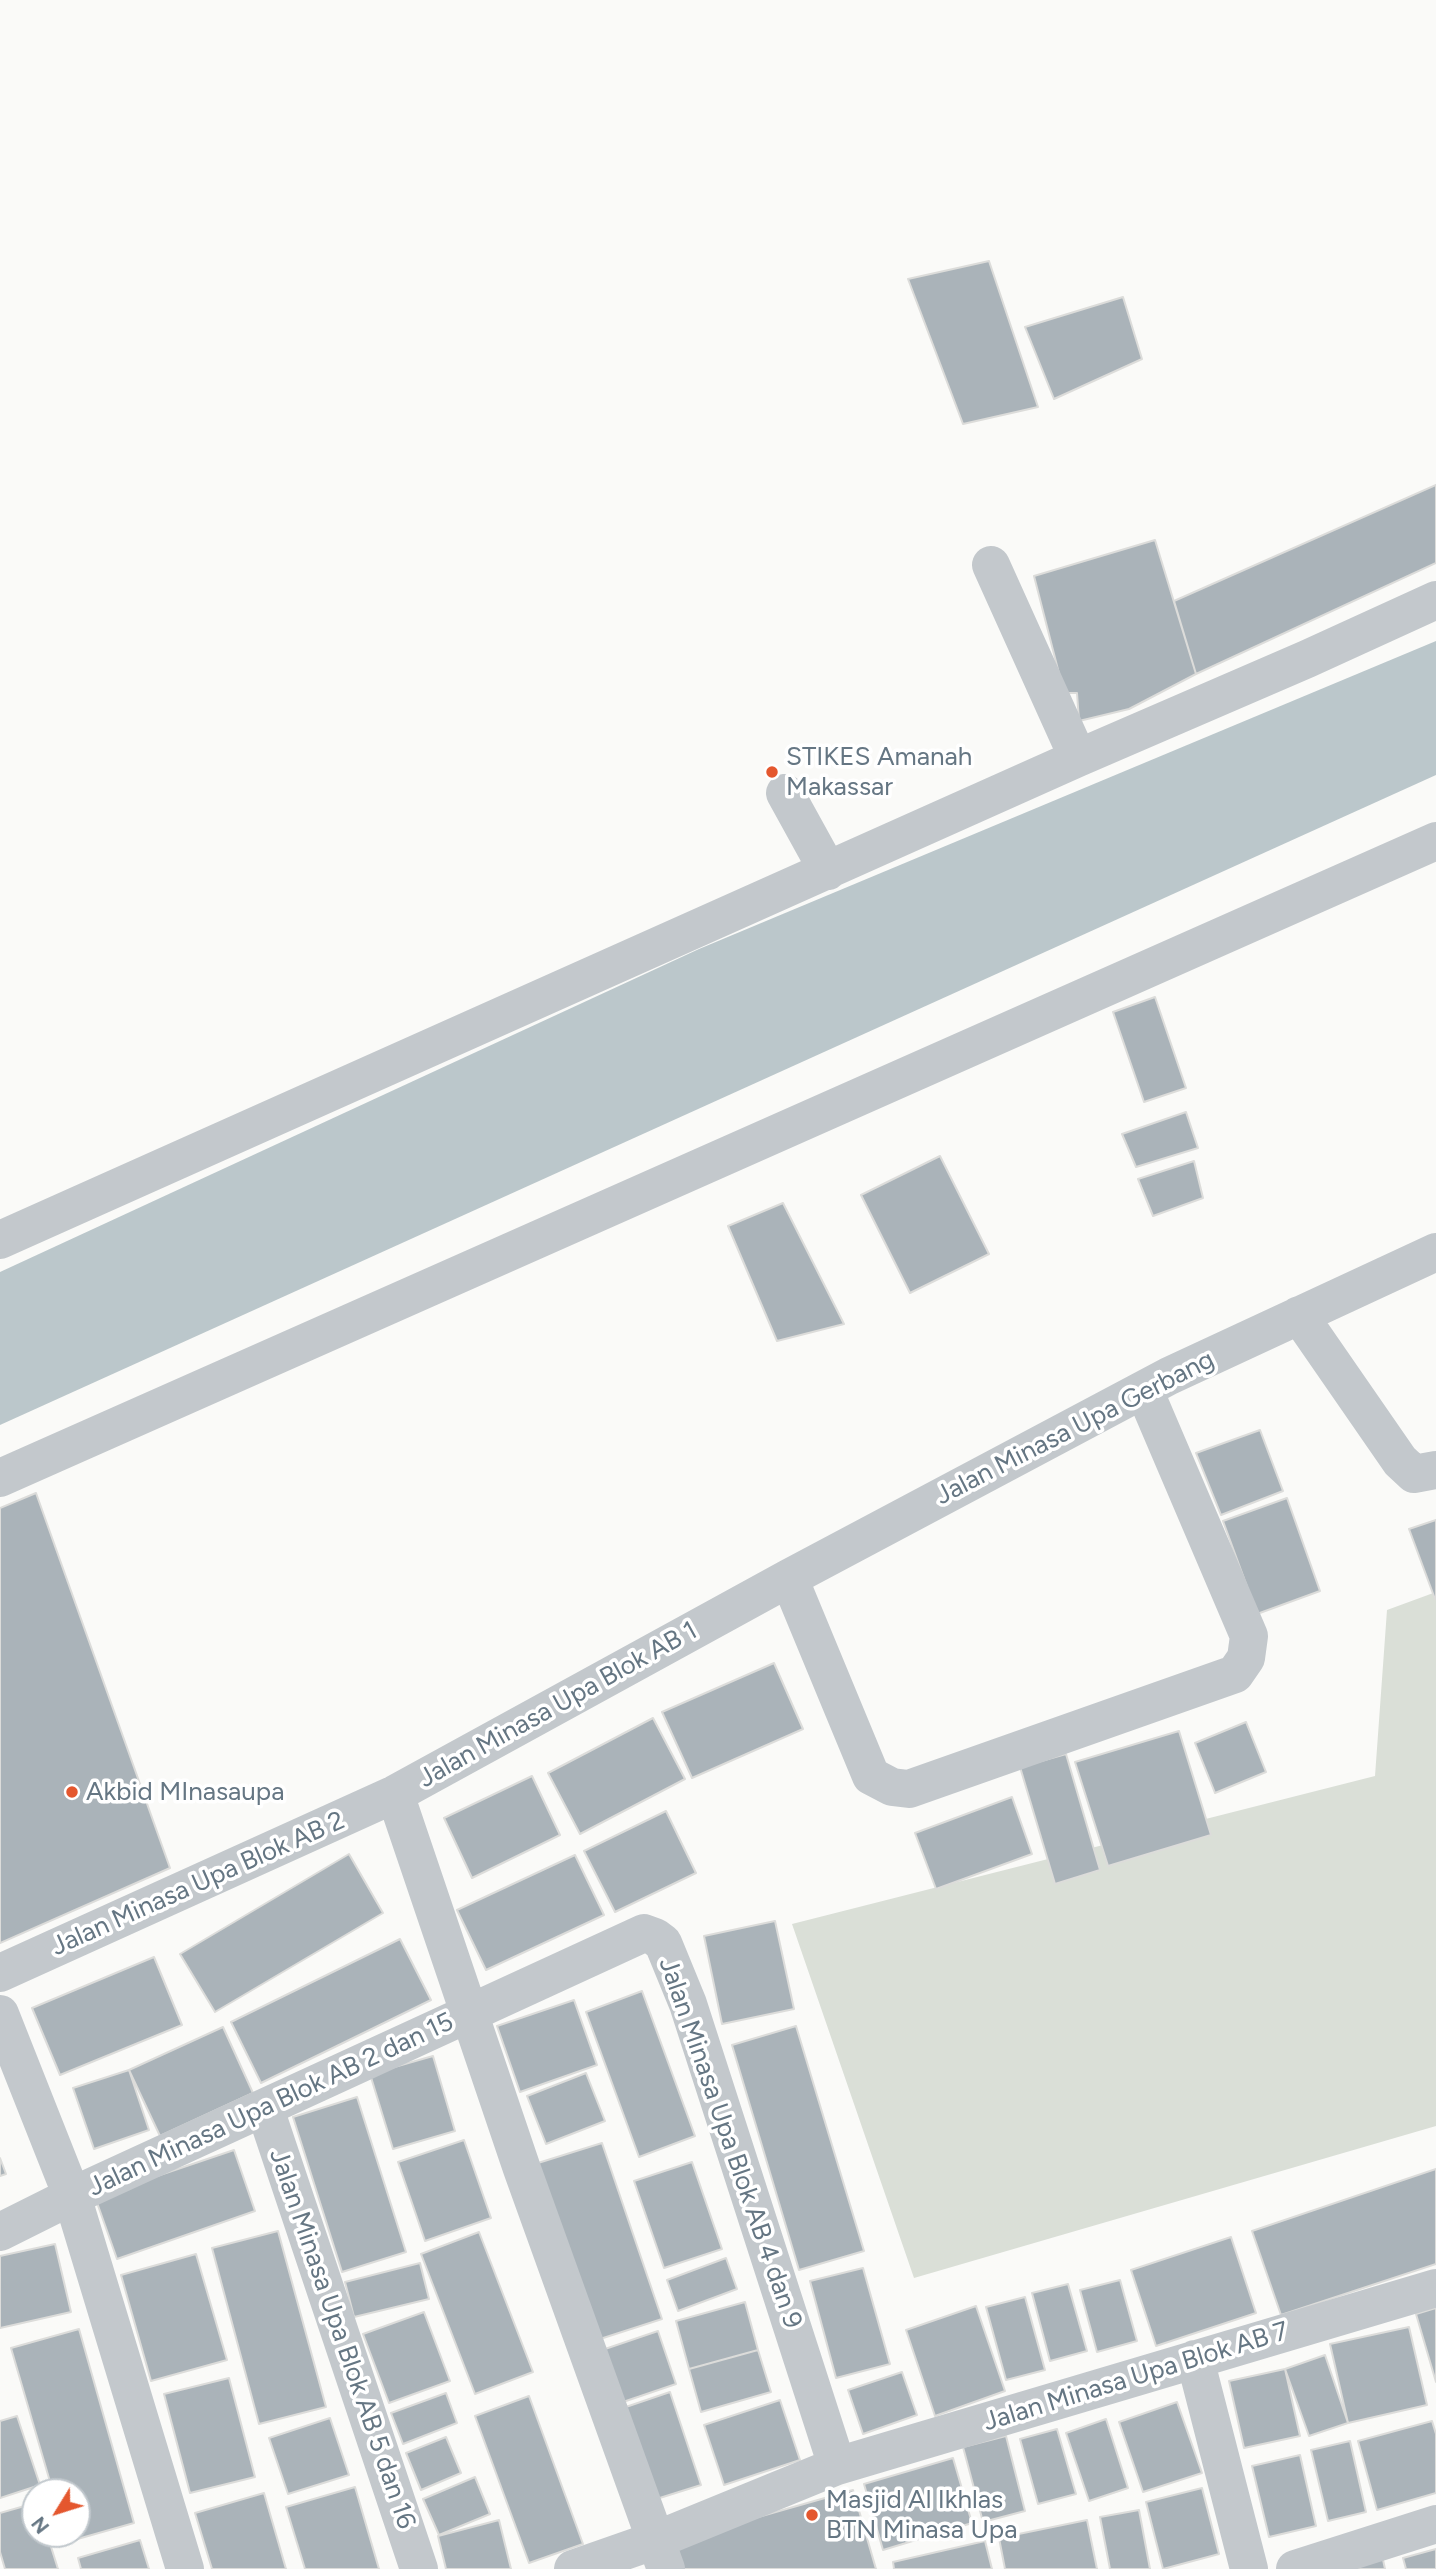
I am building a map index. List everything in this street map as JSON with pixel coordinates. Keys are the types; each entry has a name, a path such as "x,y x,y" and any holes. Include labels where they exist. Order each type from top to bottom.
{"street":[{"path":"991,565 1078,758"},
{"path":"0,1240 1436,600"},
{"path":"785,793 828,871"},
{"path":"0,1478 1436,841"},
{"name":"Jalan Minasa Upa Gerbang","path":"720,1615 1144,1390 1436,1252"},
{"path":"1300,1315 1400,1461 1414,1474 1436,1469"},
{"path":"789,1578 870,1776 892,1787 909,1789 1235,1674 1246,1658 1249,1636 1144,1390"},
{"name":"Jalan Minasa Upa Blok AB 1","path":"395,1794 720,1615"},
{"path":"395,1794 469,2014 661,2554 573,2569"},
{"name":"Jalan Minasa Upa Blok AB 2","path":"0,1973 395,1794"},
{"name":"Jalan Minasa Upa Blok AB 4 dan 9","path":"469,2014 644,1933 663,1943 688,2004 837,2466"},
{"path":"0,2014 72,2196 184,2569"},
{"name":"Jalan Minasa Upa Blok AB 2 dan 15","path":"0,2232 72,2196 469,2014"},
{"name":"Jalan Minasa Upa Blok AB 5 dan 16","path":"265,2109 419,2569"},
{"name":"Jalan Minasa Upa Blok AB 7","path":"661,2554 837,2466 1436,2288"},
{"path":"1195,2359 1250,2569"},
{"path":"1295,2569 1436,2524"}],"shaded area":[{"path":"1436,641 1436,775 0,1425 0,1272 699,949"},
{"path":"1436,1592 1436,2126 914,2278 792,1924 1375,1776 1387,1610"}],"building":[{"path":"989,261 1038,407 963,424 908,279"},
{"path":"1123,297 1142,359 1054,399 1025,327"},
{"path":"1436,485 1436,563 1196,674 1174,601"},
{"path":"1155,540 1196,674 1129,709 1079,721 1077,693 1064,693 1034,576"},
{"path":"1155,997 1186,1088 1144,1102 1113,1012"},
{"path":"1186,1112 1198,1148 1136,1167 1122,1134"},
{"path":"940,1156 989,1254 910,1293 861,1195"},
{"path":"1194,1161 1203,1198 1153,1216 1138,1179"},
{"path":"783,1203 844,1324 777,1341 728,1226"},
{"path":"1260,1430 1283,1491 1221,1515 1196,1453"},
{"name":"Akbid MInasaupa","path":"36,1493 170,1868 0,1943 0,1508"},
{"path":"1287,1498 1320,1591 1257,1614 1223,1521"},
{"path":"1436,1520 1436,1599 1435,1599 1409,1529"},
{"path":"774,1663 803,1729 692,1778 662,1712"},
{"path":"653,1718 685,1779 580,1834 548,1773"},
{"path":"1246,1722 1266,1772 1215,1793 1195,1743"},
{"path":"1179,1731 1211,1835 1108,1866 1075,1762"},
{"path":"1066,1754 1100,1870 1055,1884 1020,1767"},
{"path":"532,1776 560,1835 472,1878 444,1818"},
{"path":"1012,1797 1032,1854 936,1889 915,1833"},
{"path":"666,1811 696,1873 615,1912 584,1851"},
{"path":"349,1854 383,1913 215,2012 180,1954"},
{"path":"575,1855 604,1915 486,1970 457,1910"},
{"path":"775,1921 794,2009 722,2024 704,1936"},
{"path":"400,1939 431,2000 261,2083 231,2022"},
{"path":"154,1957 182,2025 60,2075 32,2008"},
{"path":"642,1991 695,2136 639,2157 586,2012"},
{"path":"574,2000 597,2065 520,2092 497,2026"},
{"path":"796,2026 864,2251 799,2270 732,2045"},
{"path":"223,2027 253,2093 160,2136 129,2070"},
{"path":"433,2056 455,2131 393,2149 370,2074"},
{"path":"129,2070 149,2130 94,2149 73,2088"},
{"path":"586,2073 605,2121 546,2144 527,2096"},
{"path":"357,2097 406,2252 342,2272 293,2117"},
{"path":"464,2140 491,2218 425,2241 398,2162"},
{"path":"602,2143 662,2319 597,2340 538,2163"},
{"path":"234,2150 255,2211 117,2259 95,2197"},
{"path":"0,2158 6,2174 0,2176"},
{"path":"692,2162 722,2249 664,2268 634,2181"},
{"path":"1436,2169 1436,2264 1281,2315 1252,2231"},
{"path":"278,2231 326,2407 259,2424 212,2248"},
{"path":"479,2232 533,2372 475,2394 421,2254"},
{"path":"1231,2237 1256,2313 1156,2346 1131,2270"},
{"path":"55,2244 71,2312 0,2328 0,2256"},
{"path":"196,2254 227,2360 151,2381 121,2275"},
{"path":"726,2258 737,2289 678,2311 667,2280"},
{"path":"420,2263 429,2299 354,2317 345,2282"},
{"path":"863,2268 890,2364 836,2378 810,2281"},
{"path":"1120,2280 1137,2341 1097,2352 1080,2290"},
{"path":"1068,2284 1087,2351 1050,2361 1032,2293"},
{"path":"1025,2297 1045,2370 1006,2380 986,2307"},
{"path":"745,2302 758,2350 689,2369 676,2321"},
{"path":"976,2306 1005,2391 935,2416 906,2330"},
{"path":"1436,2308 1436,2382 1416,2314"},
{"path":"424,2312 450,2381 389,2403 363,2334"},
{"path":"1409,2327 1427,2405 1348,2423 1330,2344"},
{"path":"79,2329 134,2523 91,2535 91,2478 49,2478 11,2348"},
{"path":"658,2331 676,2384 623,2402 605,2349"},
{"path":"758,2350 771,2392 701,2412 689,2369"},
{"path":"1325,2355 1348,2423 1309,2436 1285,2369"},
{"path":"1285,2369 1300,2436 1244,2448 1229,2381"},
{"path":"902,2372 917,2415 863,2434 848,2390"},
{"path":"229,2378 255,2477 190,2493 164,2394"},
{"path":"670,2392 701,2485 647,2502 617,2410"},
{"path":"446,2393 457,2423 403,2444 391,2413"},
{"path":"529,2396 583,2544 529,2563 475,2416"},
{"path":"780,2400 800,2460 724,2485 704,2425"},
{"path":"1177,2402 1202,2473 1143,2492 1119,2422"},
{"path":"17,2416 38,2478 21,2478 21,2491 0,2498 0,2421"},
{"path":"330,2418 349,2475 288,2494 269,2438"},
{"path":"1106,2419 1128,2488 1089,2501 1066,2433"},
{"path":"1432,2421 1436,2434 1436,2493 1377,2510 1358,2441"},
{"path":"1057,2429 1076,2494 1038,2504 1020,2439"},
{"path":"1006,2436 1025,2511 983,2522 963,2447"},
{"path":"446,2437 461,2473 421,2490 406,2453"},
{"path":"1350,2441 1366,2512 1328,2521 1311,2450"},
{"path":"1300,2455 1316,2526 1269,2537 1252,2466"},
{"path":"953,2458 972,2523 883,2550 864,2484"},
{"path":"475,2477 490,2514 439,2535 423,2499"},
{"path":"355,2487 379,2569 305,2569 286,2507"},
{"path":"1202,2488 1219,2554 1163,2569 1146,2502"},
{"name":"Masjid Al Ikhlas BTN Minasa Upa","path":"853,2490 876,2569 682,2569 674,2541"},
{"path":"264,2493 286,2569 212,2569 195,2513"},
{"path":"21,2507 21,2548 51,2548 58,2569 5,2569 0,2552 0,2513"},
{"path":"1139,2510 1150,2569 1110,2569 1100,2517"},
{"path":"499,2520 511,2569 446,2569 438,2536"},
{"path":"1087,2520 1097,2569 1005,2569 999,2538"},
{"path":"140,2540 149,2569 81,2569 78,2558"},
{"path":"985,2541 992,2569 894,2569 893,2562"},
{"path":"1436,2549 1436,2569 1406,2569 1403,2558"},
{"path":"1382,2555 1385,2569 1329,2569"}],"place":[{"name":"STIKES Amanah Makassar","path":"772,772"},
{"name":"Akbid MInasaupa","path":"72,1792"},
{"name":"Masjid Al Ikhlas BTN Minasa Upa","path":"812,2515"}]}
